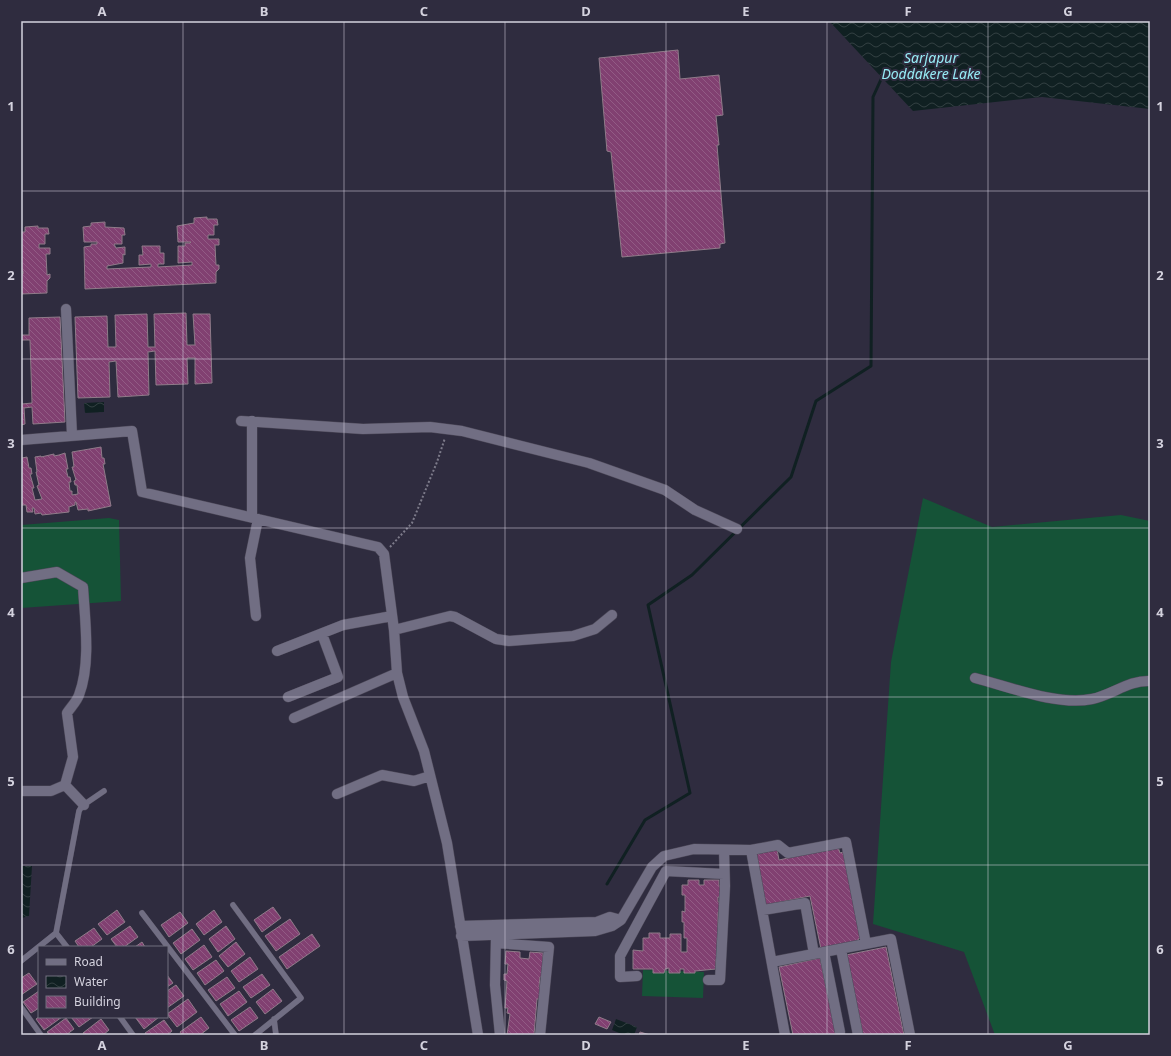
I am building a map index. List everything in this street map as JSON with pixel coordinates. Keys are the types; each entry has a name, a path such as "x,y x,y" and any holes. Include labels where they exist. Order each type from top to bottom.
{"street":[{"path":"66,309 72,435"},
{"path":"240,421 363,429 430,427 462,431 588,463 665,490 695,510 737,529"},
{"path":"252,422 255,518 250,558 256,616"},
{"path":"21,440 132,431 142,492 378,547 384,554 394,630 397,672 403,697 424,751 447,844 478,1035"},
{"path":"21,578 57,572 83,587 86,624 85,676 79,696 67,713 74,757 64,786 51,791 21,791"},
{"path":"394,630 450,616 455,617 496,639 509,640 566,637 595,629 612,615"},
{"path":"277,651 343,626 392,616"},
{"path":"288,697 338,677 322,634"},
{"path":"294,718 397,672"},
{"path":"975,678 1063,702 1093,699 1138,681 1150,681"},
{"path":"337,794 382,775 414,781 430,776"},
{"path":"64,786 84,805"},
{"path":"496,939 595,931 612,926 621,920 652,867 664,856 694,850 751,850 778,845 788,853 846,842 866,944"},
{"path":"708,980 720,980 724,850"},
{"path":"751,850 785,1035"},
{"path":"636,976 620,977 620,956 666,871 724,874"},
{"path":"763,910 805,903 840,1032"},
{"path":"460,931 597,922 610,917 621,920"},
{"path":"460,931 496,939 548,947 540,1035"},
{"path":"496,939 495,985 500,1035"},
{"path":"772,962 891,939 910,1035"},
{"path":"841,949 858,1035"}],"lane":[{"path":"40,946 56,933 79,811 84,805 104,791"},
{"path":"233,905 301,998 255,1035"},
{"path":"142,913 167,946"},
{"path":"56,933 66,946"},
{"path":"21,961 38,947"},
{"path":"168,947 235,1035"},
{"path":"21,1007 41,1035"},
{"path":"121,1018 133,1035"},
{"path":"274,1019 276,1035"}],"path":[{"path":"384,554 412,523 437,462 447,429"}],"green space":[{"path":"923,498 992,527 1121,515 1150,521 1150,1035 995,1035 964,952 873,924 891,662"},
{"path":"109,518 119,520 121,601 21,608 21,525"},
{"path":"643,970 704,972 703,998 642,996"}],"water":[{"name":"Sarjapur Doddakere Lake","path":"825,21 1150,21 1150,109 1042,97 913,111 831,23"},
{"path":"104,402 104,412 85,413 84,403"},
{"path":"21,866 32,866 29,916 22,918"},
{"path":"616,1019 637,1027 634,1035 624,1035 612,1030"}],"building":[{"path":"678,50 680,79 719,75 723,115 716,116 719,145 717,145 725,243 720,244 720,248 622,257 611,152 607,151 599,58"},
{"path":"207,217 207,219 217,219 218,225 214,225 214,235 208,235 208,239 219,239 219,245 215,245 216,265 219,265 219,269 216,272 216,283 85,289 84,247 91,246 91,244 97,244 97,242 84,242 83,227 91,226 91,223 105,222 105,227 124,228 125,235 122,235 122,244 114,244 116,248 125,247 123,263 107,266 107,269 151,267 151,264 139,265 139,255 143,255 142,246 160,246 160,253 164,253 164,264 158,264 158,267 192,265 192,262 178,263 178,246 185,246 185,243 191,242 178,242 177,226 194,223 194,218"},
{"path":"38,226 38,228 48,228 49,234 45,234 45,244 39,244 39,248 50,248 50,254 46,254 47,275 50,274 50,278 47,281 47,293 21,294 21,274 23,274 23,271 21,271 21,232 25,232 25,227"},
{"path":"186,313 187,345 195,345 193,314 210,314 212,383 195,384 195,358 187,358 188,384 156,385 155,351 148,352 149,395 118,397 116,361 109,362 110,397 78,398 75,317 107,316 108,347 116,347 115,315 147,314 148,347 155,347 154,314"},
{"path":"60,317 65,422 33,424 32,407 24,408 25,424 21,425 21,386 22,404 32,403 30,340 21,340 21,335 29,335 29,318"},
{"path":"101,447 111,506 88,511 88,509 78,510 75,502 75,505 69,507 69,512 42,515 41,513 35,514 34,508 32,508 33,512 27,512 26,505 21,505 22,458 27,457 29,468 31,468 32,474 30,474 34,488 32,488 35,500 42,499 37,486 39,485 35,457 54,454 54,456 65,453 68,469 66,469 68,477 70,477 70,491 72,491 72,495 78,494 72,467 74,467 72,452"},
{"path":"838,847 840,853 843,852 861,938 858,939 859,943 821,949 810,896 766,905 755,854 777,849 779,860"},
{"path":"688,880 699,880 699,885 704,885 704,880 719,880 719,886 721,886 721,897 718,897 718,902 721,902 721,912 718,912 718,928 721,939 717,939 719,959 716,959 716,969 695,971 695,973 684,973 684,969 680,969 680,973 669,973 669,968 665,969 664,973 653,973 653,969 633,969 633,950 643,951 643,938 649,938 649,933 660,933 660,938 670,938 670,934 681,934 681,952 687,952 687,938 684,938 684,922 682,922 682,911 685,912 685,895 682,895 682,885 688,885"},
{"path":"273,907 281,918 262,932 254,920"},
{"path":"117,910 125,922 107,935 98,924"},
{"path":"214,910 222,922 204,935 196,924"},
{"path":"180,912 188,923 169,937 161,925"},
{"path":"290,919 300,934 276,951 265,936"},
{"path":"130,926 138,937 125,946 116,946 111,939"},
{"path":"226,926 235,939 218,952 209,939"},
{"path":"94,928 102,939 92,946 78,946 75,941"},
{"path":"192,929 200,940 181,954 173,943"},
{"path":"312,934 320,946 287,969 279,957"},
{"path":"142,942 144,946 136,946"},
{"path":"236,942 245,954 228,967 219,956"},
{"path":"204,945 212,957 193,970 185,959"},
{"path":"886,947 904,1035 863,1035 846,955"},
{"path":"506,951 520,952 520,958 529,959 530,952 543,953 543,977 540,977 539,987 542,987 542,999 537,999 534,1035 507,1035 510,1014 507,1013 508,1008 505,1008 507,981 504,980 504,974 507,974 508,964 505,964"},
{"path":"250,957 258,969 239,982 231,971"},
{"path":"820,958 836,1035 793,1035 779,967"},
{"path":"216,960 224,971 205,985 197,973"},
{"path":"29,973 37,984 21,995 21,978"},
{"path":"262,974 270,985 251,998 243,987"},
{"path":"168,976 173,983 168,986"},
{"path":"227,977 235,988 216,1001 208,990"},
{"path":"176,985 184,996 168,1007 168,990"},
{"path":"273,989 282,1001 265,1014 256,1002"},
{"path":"239,991 247,1002 228,1016 220,1004"},
{"path":"38,992 38,1009 31,1013 23,1002"},
{"path":"188,999 197,1012 177,1027 168,1013"},
{"path":"250,1007 258,1018 239,1031 231,1020"},
{"path":"201,1017 209,1028 200,1035 182,1035 180,1032"},
{"path":"599,1017 611,1022 607,1029 595,1024"},
{"path":"38,1018 61,1018 44,1030 36,1019"},
{"path":"66,1018 74,1029 66,1035 50,1035 47,1032"},
{"path":"72,1018 92,1018 79,1027"},
{"path":"136,1018 158,1018 144,1029"},
{"path":"101,1019 109,1030 103,1035 84,1035 83,1033"},
{"path":"164,1020 172,1031 167,1035 146,1035 145,1033"},
{"path":"640,1032 650,1035 639,1035"}],"waterway":[{"path":"607,884 645,820 690,793 648,605 692,575 791,477 816,401 871,366 873,97 883,75"}]}
